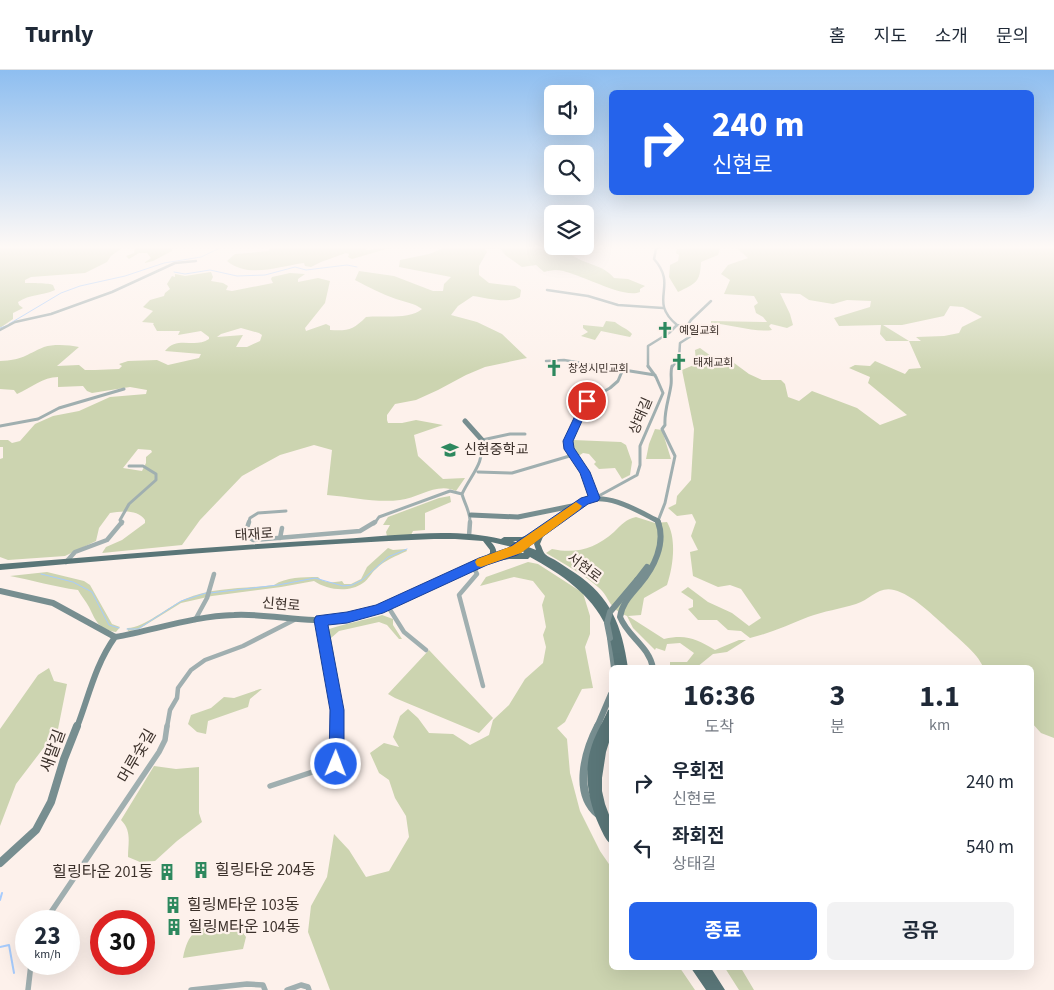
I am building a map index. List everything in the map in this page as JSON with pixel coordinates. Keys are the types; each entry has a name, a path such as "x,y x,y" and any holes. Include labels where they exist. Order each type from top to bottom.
{"main road":[{"path":"465,421 482,440"},
{"name":"신현로","path":"115,637 195,620 229,615 320,620 362,615 483,561 519,548 579,504 595,498"},
{"path":"595,498 615,502 658,521 663,534 659,548 642,582 621,610 623,624 652,656 653,665"},
{"path":"471,515 518,517 554,511 579,504"},
{"path":"554,511 563,517"},
{"path":"442,537 468,536 484,539 517,540 542,532"},
{"path":"483,561 516,555 539,556 537,544 542,532"},
{"name":"태재로","path":"0,569 275,546 442,537 484,539 509,545"},
{"name":"태재로","path":"0,569 304,546 450,538 484,539"},
{"path":"483,561 493,554 493,549 484,539"},
{"name":"서현로","path":"509,545 539,556 584,581 597,594 607,608 615,626 624,665"},
{"path":"614,665 606,623 610,612 637,580 659,548"},
{"name":"서현로","path":"539,556 591,596 611,628 618,665"},
{"path":"0,592 53,603 115,637"},
{"name":"새말길","path":"0,863 36,830 51,802 94,675 103,654 115,637"},
{"path":"599,815 589,806 584,785 584,765 591,739 600,723 609,699"},
{"path":"609,718 594,752 591,780 595,803 609,835"},
{"path":"609,732 600,758 598,782 599,795 609,826"},
{"path":"697,970 712,990"},
{"path":"706,970 720,990"}],"street":[{"path":"0,330 15,322 51,314 118,289"},
{"path":"658,521 665,503 674,456 662,429 665,425 664,415 671,384 670,372 673,364 679,359 680,343 691,336 685,329 668,319 663,308 664,289"},
{"path":"547,290 588,296 618,305 663,308"},
{"path":"685,329 691,320 711,301"},
{"name":"상태길","path":"595,498 637,475 640,465 640,446 662,393 647,364 648,346 678,325"},
{"path":"546,361 564,360 654,375"},
{"path":"595,498 590,481 569,449 568,441 587,401 610,388 618,381 623,369"},
{"path":"0,426 36,421 59,408 124,389"},
{"path":"661,390 669,391"},
{"path":"462,494 478,472 484,455 482,440 510,434 525,434"},
{"path":"478,472 512,473 573,455"},
{"path":"66,562 75,552 107,540 122,523 120,520 129,504 156,480 156,474 143,466 129,466"},
{"path":"286,511 258,513 250,518 245,534 253,540 360,531 374,524 379,517 450,491 462,494"},
{"path":"462,494 465,506 471,515 468,536"},
{"path":"280,538 282,528"},
{"path":"473,566 478,574 459,595 483,686"},
{"path":"195,620 207,598 214,574"},
{"path":"387,605 404,632 426,650"},
{"name":"머루숯길","path":"51,910 113,818 124,806 159,752 165,740 170,710 177,698 178,688 191,670 205,660 243,646 296,619"},
{"path":"270,786 336,764 337,710 320,620"},
{"path":"28,990 31,975"},
{"path":"191,990 208,987 222,989 250,983 263,985 265,990"},
{"path":"287,990 301,985 308,987 309,990"}],"green space":[{"path":"0,289 55,289 18,302 23,308 13,313 13,319 0,328"},
{"path":"170,289 227,289 232,291 243,289 328,289 325,303 305,328 306,331 326,324 330,326 330,330 346,330 354,327 366,317 411,315 422,309 372,289 428,289 443,291 443,289 521,290 520,297 509,300 473,296 458,306 451,315 477,322 502,334 527,358 485,367 416,400 395,404 387,415 388,423 416,420 443,425 414,435 418,456 443,479 465,478 456,491 442,488 435,489 407,499 391,501 327,495 332,450 314,445 280,455 242,476 200,520 182,545 102,553 106,547 122,540 145,523 142,516 134,512 119,512 110,513 99,528 96,541 65,556 8,560 0,557 0,459 3,458 3,447 0,447 0,440 8,440 12,443 20,441 35,424 53,416 79,411 110,397 146,394 147,390 130,387 92,393 83,386 58,387 58,377 53,377 17,394 14,390 0,389 0,361 19,358 44,347 57,345 79,347 57,366 79,365 85,370 119,369 122,366 119,364 128,361 157,360 168,365 199,358 201,354 165,351 175,344 198,343 209,339 201,331 178,335 180,331 157,331 154,323 142,322 153,311 143,307 150,300 164,296","holes":["241,328 262,335 260,341 247,347 236,347 243,335 217,337","138,449 151,450 152,452 146,457 146,463 142,471 123,468"]},
{"path":"611,289 640,289 640,292 622,292"},
{"path":"726,289 1054,289 1054,738 1041,733 1034,725 1034,665 982,665 971,650 944,625 921,605 901,592 888,589 883,590 856,604 814,615 750,638 741,631 728,630 717,620 698,620 688,609 693,607 693,600 681,592 688,587 708,602 732,613 749,626 761,618 741,589 730,585 718,587 693,576 690,552 698,550 691,536 696,522 692,514 677,516 668,508 676,504 677,496 691,480 694,429 682,370 696,364 695,350 700,348 711,356 726,357 749,374 762,380 781,380 785,384 788,397 799,401 812,391 857,408 880,425 907,415 868,383 870,377 849,368 855,365 870,366 875,361 905,374 909,369 921,368 909,341 886,341 880,334 881,325 839,326 834,318 870,307 871,301 847,300 833,304 809,300 800,294 780,293 793,325 787,328 771,324 769,326 772,330 766,331 711,323 711,321 767,322 756,313 754,306 758,303 754,296 724,294","holes":["950,306 963,307 982,317 962,327 959,333 944,336 916,337 921,341 909,341 883,325 902,325 944,316"]},
{"path":"606,321 615,322 632,334 630,337 601,331 595,340 581,336 588,332 583,328 583,325 603,327"},
{"path":"655,429 662,430 671,459 646,459"},
{"path":"573,440 621,442 626,445 632,462 630,475 622,479 615,468 599,469 589,454 583,453 577,457 571,445"},
{"path":"450,496 451,502 425,513 425,530 413,531 411,535 387,536 386,532 390,525 383,525 388,517 439,498"},
{"path":"636,517 655,523 667,522 672,536 673,553 667,585 644,598 641,615 628,616 664,639 691,638 715,650 739,640 746,640 727,652 713,654 699,665 670,665 670,662 687,662 694,653 680,643 667,644 665,651 656,648 655,650 633,628 627,616 612,606 598,587 546,553 552,549 569,551 585,549 600,543 632,518"},
{"path":"388,548 393,550 406,549 407,551 383,563 365,581 351,588 325,587 314,581 212,596 181,603 139,629 128,631 127,628 140,625 185,599 206,592 274,585 284,580 301,577 318,577 326,581 342,581 344,584 351,584 361,579 367,567"},
{"path":"528,562 538,564 583,593 590,616 590,634 585,647 593,688 582,689 565,722 557,728 567,739 570,773 580,811 600,851 609,864 609,970 681,970 695,990 330,990 308,932 311,906 327,877 334,834 349,850 366,877 389,871 409,837 406,816 395,798 389,780 379,773 370,753 384,743 399,747 393,737 400,716 408,709 418,718 429,733 453,734 470,745 489,735 493,720 509,705 525,679 543,663 546,647 543,635 546,627 542,605 545,596 533,581 514,577 480,586 486,577"},
{"path":"47,572 84,581 90,585 112,624 120,627 116,632 105,629 98,624 78,590 10,576"},
{"path":"382,615 393,619 393,625 402,639 399,639 387,625 379,622 339,631 331,638 339,684 337,683 328,630"},
{"path":"429,650 493,718 479,733 388,694"},
{"path":"49,668 54,681 67,684 58,729 16,784 0,826 0,729 38,675"},
{"path":"262,689 250,699 248,707 208,721 206,734 197,732 188,724 191,715 211,708 224,697 234,698"},
{"path":"154,766 176,769 199,767 199,813 202,822 155,861 140,862 128,857 128,833 121,820"},
{"path":"220,922 235,926 241,930 246,937 243,949 183,958 185,949 194,932 205,926"},
{"path":"726,970 742,970 754,990 739,990"}],"waterway":[{"path":"9,324 61,293 72,289"},
{"path":"0,328 6,326"},
{"path":"210,593 278,585 315,578 343,586 352,585 362,580 388,557 407,549"},
{"path":"41,574 73,582 92,592 109,625 119,628"},
{"path":"127,629 138,629 181,601 206,593"},
{"path":"0,900 2,893"},
{"path":"0,947 9,945 14,973"}],"slow traffic":[{"path":"481,562 517,550 576,506"}],"place":[{"name":"예일교회","path":"665,330"},
{"name":"태재교회","path":"679,362"},
{"name":"창성시민교회","path":"554,368"},
{"name":"신현중학교","path":"450,450"},
{"name":"힐링타운 204동","path":"201,870"},
{"name":"힐링타운 201동","path":"167,872"},
{"name":"힐링M타운 103동","path":"173,905"},
{"name":"힐링M타운 104동","path":"174,927"}],"route":[{"path":"336,764 337,710 320,620 347,618 378,610 483,561 517,550 572,509 584,501 595,498 590,481 569,449 568,441 587,401"}]}
